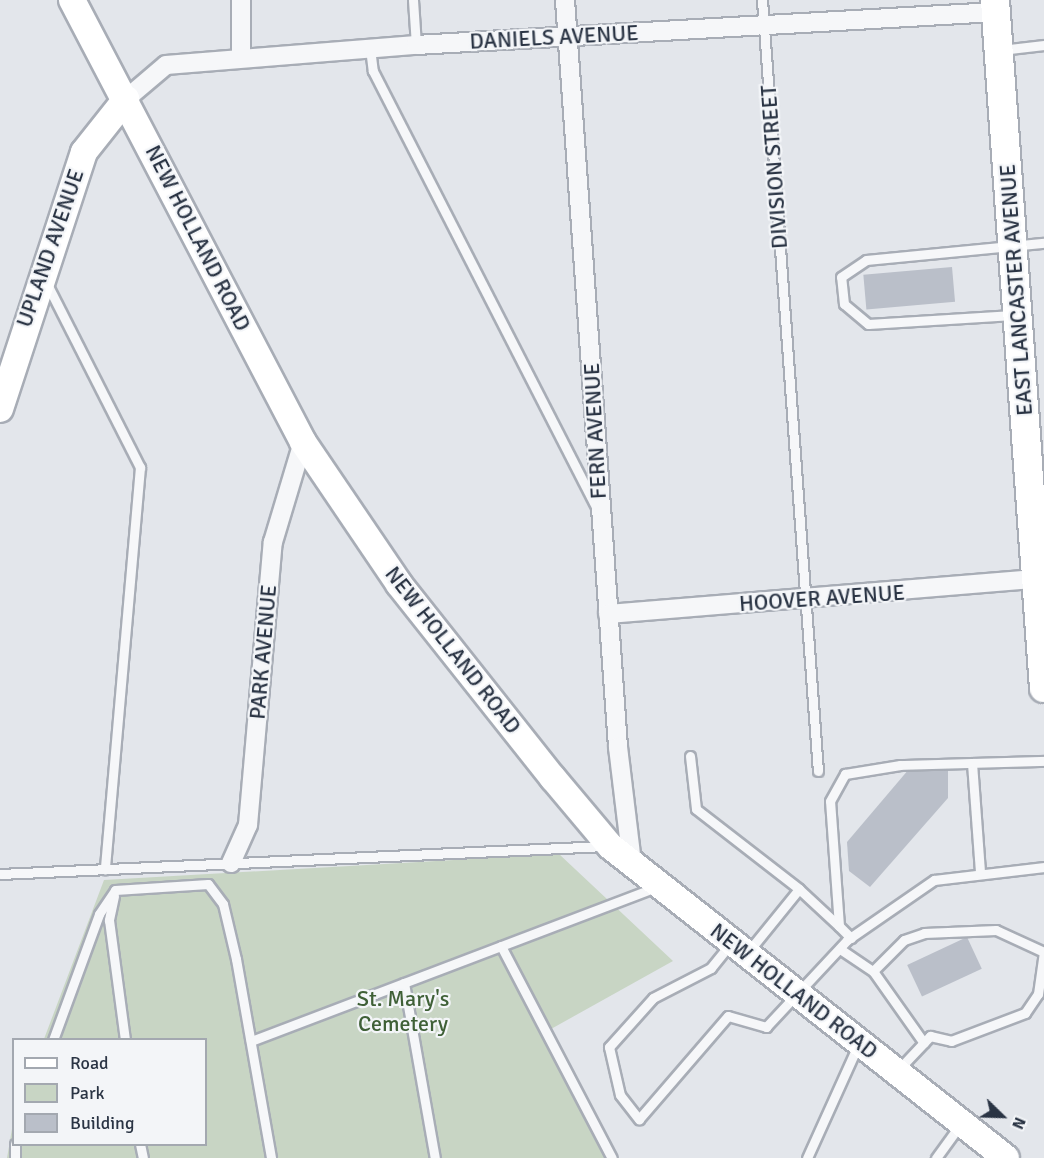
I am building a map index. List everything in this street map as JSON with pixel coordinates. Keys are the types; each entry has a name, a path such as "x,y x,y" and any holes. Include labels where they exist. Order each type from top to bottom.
{"main road":[{"name":"NEW HOLLAND ROAD","path":"72,0 126,99 303,442 399,584 610,846 1006,1158"},
{"name":"EAST LANCASTER AVENUE","path":"995,6 1017,315 1042,578 1044,688"},
{"name":"UPLAND AVENUE","path":"0,409 2,382 84,152 126,99"}],"street":[{"path":"241,0 241,58"},
{"name":"FERN AVENUE","path":"565,0 600,514 632,862"},
{"name":"DANIELS AVENUE","path":"126,99 166,65 370,48 765,25 995,6"},
{"name":"PARK AVENUE","path":"231,863 248,825 273,542 303,442"},
{"name":"HOOVER AVENUE","path":"608,614 805,600 1042,578"}],"lane":[{"path":"413,0 416,45"},
{"name":"DIVISION STREET","path":"762,0 805,600"},
{"path":"999,50 1044,45"},
{"path":"370,48 373,71 600,514"},
{"path":"1017,315 868,324 844,304 841,278 866,260 1014,248 1044,243"},
{"path":"41,272 140,467 105,869"},
{"path":"805,600 818,771"},
{"path":"690,756 696,809 799,889 850,938"},
{"path":"839,926 830,801 845,774 900,765 1044,761"},
{"path":"972,763 980,872"},
{"path":"0,874 610,846"},
{"path":"799,889 739,948 711,968 653,998 609,1047 620,1095 639,1119 728,1016 766,1027 799,995 850,938 934,880 980,872 1044,867"},
{"path":"115,890 208,884 223,904 251,1041 271,1158"},
{"path":"251,1041 661,885"},
{"path":"54,1038 99,914 115,890"},
{"path":"115,890 109,920 124,1038"},
{"path":"873,971 904,940 924,933 996,930 1044,952 1038,994 1025,1013 951,1041 930,1036 896,1072"},
{"path":"501,946 612,1158"},
{"path":"840,949 873,971 924,1042"},
{"path":"404,983 435,1158"},
{"path":"807,1158 859,1043"},
{"path":"936,1158 961,1123"}],"green space":[{"name":"St. Mary's Cemetery","path":"559,854 673,961 551,1029 618,1158 7,1158 12,1129 12,1146 207,1146 207,1038 44,1038 104,880"}],"building":[{"path":"952,267 955,302 866,310 863,275"},
{"path":"948,768 948,798 870,887 849,871 847,842 909,769"},
{"path":"967,937 982,969 922,997 907,965"}]}
